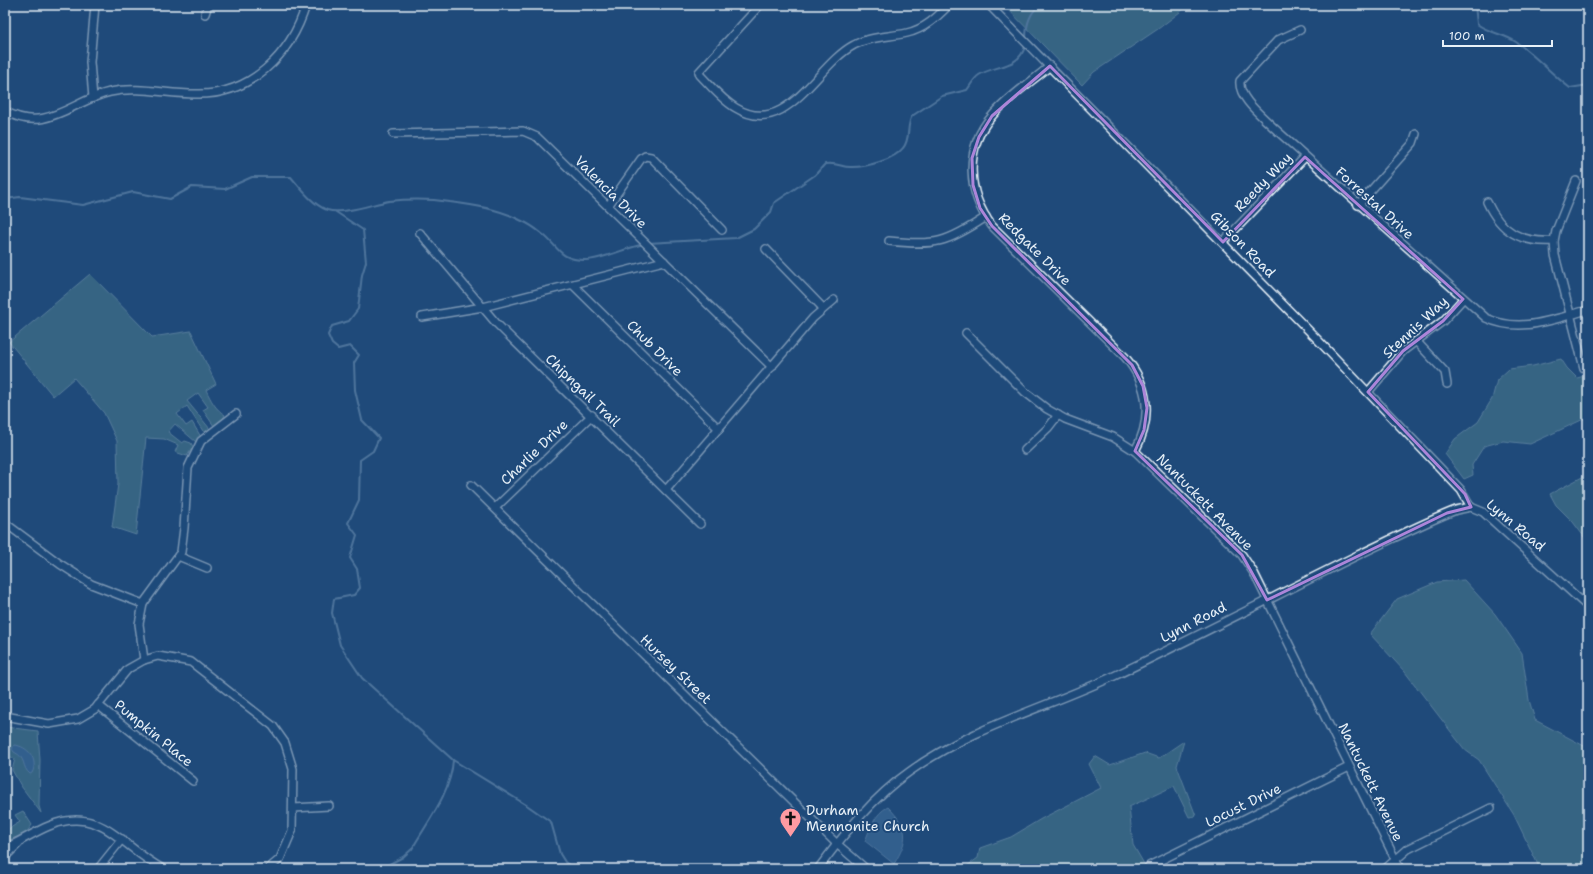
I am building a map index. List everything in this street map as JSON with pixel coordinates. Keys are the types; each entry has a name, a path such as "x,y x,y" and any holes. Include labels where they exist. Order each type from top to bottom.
{"street":[{"path":"93,98 90,62 95,5"},
{"path":"205,14 208,5"},
{"path":"5,111 25,118 53,117 106,93 126,90 155,90 194,94 213,94 239,86 264,71 286,48 297,30 306,5"},
{"path":"760,5 699,72 700,75 733,106 745,112 763,115 779,111 794,102 837,56 846,49 867,40 916,30 936,19 949,5"},
{"name":"Gibson Road","path":"989,5 1223,242 1368,392 1461,490 1471,507"},
{"name":"Forrestal Drive","path":"1300,30 1278,40 1240,82 1239,88 1244,96 1264,117 1305,157 1486,318 1507,326 1526,326 1588,310"},
{"name":"Redgate Drive","path":"1050,66 992,116 979,137 972,158 972,185 976,198 986,218 1125,357 1138,375 1146,397 1147,418 1144,430 1135,451"},
{"name":"Valencia Drive","path":"393,134 523,131 537,137 772,367"},
{"path":"1358,205 1413,144 1416,134"},
{"path":"608,206 641,159 645,156 651,157 722,230"},
{"name":"Reedy Way","path":"1223,242 1305,157"},
{"path":"1576,181 1554,241 1555,255 1584,368"},
{"path":"1487,202 1493,215 1510,232 1526,239 1554,241"},
{"path":"889,241 912,243 938,242 961,234 986,218"},
{"name":"Chipngail Trail","path":"420,233 496,324 592,415 700,524"},
{"path":"766,249 823,308"},
{"path":"422,317 483,307 664,261"},
{"name":"Chub Drive","path":"573,285 719,429"},
{"name":"Stennis Way","path":"1368,392 1403,351 1443,321 1463,299"},
{"path":"666,490 823,308 834,300"},
{"name":"Nantuckett Avenue","path":"966,333 1034,400 1058,415 1113,437 1135,451 1242,555 1254,573 1400,869"},
{"path":"1416,341 1445,372 1447,384"},
{"path":"144,660 139,624 143,604 181,552 188,468 201,441 236,414"},
{"name":"Charlie Drive","path":"495,508 592,415"},
{"path":"1026,450 1048,428 1058,415"},
{"name":"Hursey Street","path":"471,485 837,844 866,869"},
{"name":"Lynn Road","path":"818,869 837,844 889,788 937,753 968,737 1114,676 1447,513 1471,507 1480,510 1491,518 1588,607"},
{"path":"5,523 60,564 86,581 143,604"},
{"path":"178,556 207,568"},
{"path":"5,716 49,724 59,724 78,719 98,705 128,669 144,660 158,656 191,662 273,726 285,743 293,769 292,831 280,859 268,869"},
{"name":"Pumpkin Place","path":"98,705 193,781"},
{"name":"Locust Drive","path":"1149,866 1349,767"},
{"path":"293,808 329,806"},
{"path":"1385,869 1394,859 1408,849 1491,808"},
{"path":"5,848 49,826 73,819 88,820 107,828 151,863 163,869"},
{"path":"98,869 122,839"},
{"path":"5,857 21,841"}],"highlighted area":[{"path":"1050,66 1223,242 1305,157 1463,299 1443,321 1403,351 1368,392 1465,494 1471,507 1447,513 1267,600 1242,555 1135,451 1144,430 1147,408 1143,386 1132,365 992,226 980,208 973,185 972,158 979,137 992,116"}],"green space":[{"path":"1004,5 1189,5 1158,29 1094,72 1082,85"},
{"path":"90,274 152,337 191,331 216,384 206,390 216,407 225,415 223,419 214,426 203,410 208,407 198,393 187,401 210,429 206,432 203,431 187,406 177,414 186,426 192,422 201,437 196,442 175,424 168,432 182,443 185,441 191,443 193,447 187,456 175,452 178,445 164,439 146,438 136,535 112,527 118,484 117,441 104,413 74,378 53,396 9,342"},
{"path":"1561,359 1567,368 1577,378 1588,375 1588,417 1530,444 1503,441 1484,446 1472,465 1473,475 1464,479 1445,454 1455,439 1478,422 1492,399 1497,380 1509,369 1533,366"},
{"path":"1588,474 1588,542 1573,522 1556,505 1550,494"},
{"path":"1464,580 1495,614 1522,653 1529,700 1535,720 1588,748 1588,869 1540,869 1514,815 1479,760 1465,750 1405,672 1370,634 1397,599 1437,582"},
{"path":"5,727 38,731 40,760 39,806 41,813 21,786 12,770 15,759 5,754"},
{"path":"1184,741 1177,766 1196,816 1189,817 1174,786 1129,807 1133,845 1147,869 963,869 978,858 980,848 1011,837 1041,819 1101,788 1089,764 1095,756 1110,765 1145,753 1159,758"},
{"path":"23,811 32,825 26,833 5,842 5,831 20,822 15,815"}],"water":[{"path":"14,745 24,748 31,754 34,763 32,773 30,774 27,771 21,757 12,749"},
{"path":"888,807 900,821 904,834 902,848 894,864 865,841 876,817"}],"waterway":[{"path":"1026,39 1029,20 1033,12 1040,5"},
{"path":"1475,5 1477,24 1516,42 1570,88 1588,85"},
{"path":"648,243 736,238 754,229 771,212 774,203 815,175 825,164 849,167 865,166 887,159 899,152 907,140 909,124 912,116 942,96 967,90 977,76 1006,65 1018,58 1025,46"},
{"path":"5,199 20,197 83,205 133,192 170,199 192,187 225,189 252,177 291,177 307,196 316,204 327,210 341,211 389,201 412,200 443,201 495,210 512,216 539,231 569,258 591,260 644,244"},
{"path":"5,207 9,224 5,231"},
{"path":"336,212 363,230 366,262 362,275 358,309 349,321 332,326 328,335 332,344 338,349 350,346 359,355 354,363 355,390 362,420 379,438 373,451 360,460 359,500 348,523 357,535 350,558 357,569 360,588 354,595 334,599 332,613 340,645 362,678 453,760 528,806 551,822 560,854 565,862 574,869"},
{"path":"380,869 403,857 412,849 438,806 448,784 453,760"},
{"path":"1579,869 1588,860"}],"place":[{"name":"Durham Mennonite Church","path":"791,838"}]}
